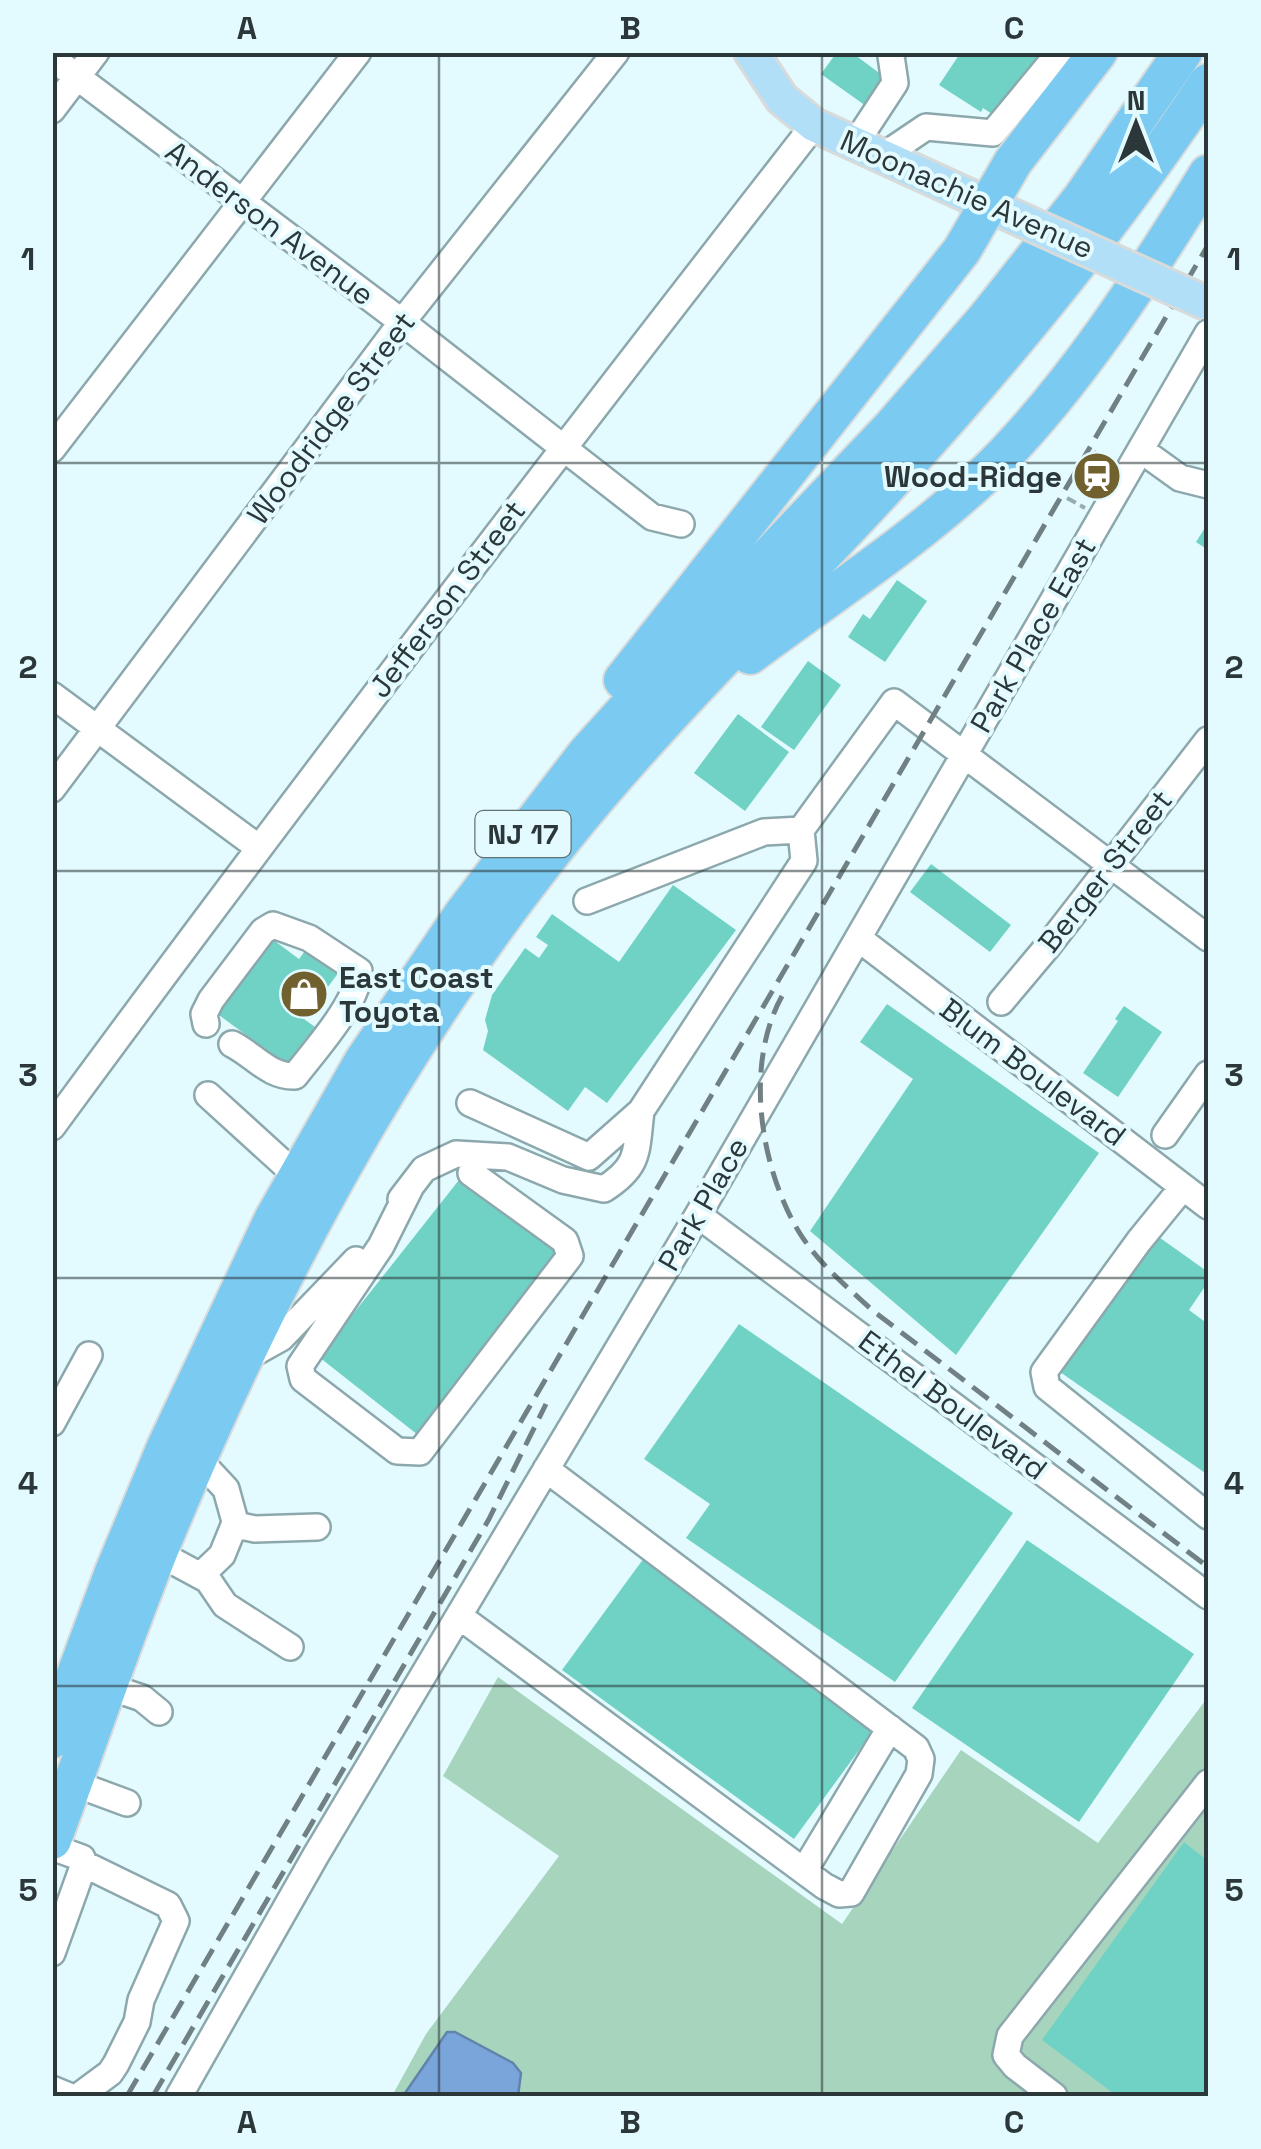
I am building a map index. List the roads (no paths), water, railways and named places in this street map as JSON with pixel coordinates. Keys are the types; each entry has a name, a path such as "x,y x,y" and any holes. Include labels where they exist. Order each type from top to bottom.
{"highway":[{"path":"464,913 568,753 962,250 1013,162 1098,52"},
{"name":"NJ 17","path":"56,1722 166,1447 296,1175 363,1062 464,913 587,753 892,427 985,320 1082,198 1183,52"},
{"name":"NJ 17","path":"52,1844 158,1553 198,1459 294,1250 391,1081 560,841 656,726 892,480 1018,340 1116,215 1208,83"},
{"path":"656,726 983,476 1054,395 1145,275 1208,174"}],"main road":[{"name":"Moonachie Avenue","path":"752,52 782,98 814,125 1208,304"}],"street":[{"path":"52,110 96,52"},
{"path":"52,450 358,52"},
{"name":"Woodridge Street","path":"52,789 402,322 616,52"},
{"path":"869,150 895,83 891,56 894,52"},
{"path":"869,150 926,127 993,132 1060,52"},
{"name":"Anderson Avenue","path":"52,58 652,517 682,524"},
{"name":"Jefferson Street","path":"52,1128 562,448 814,125"},
{"name":"Park Place East","path":"858,938 1208,333"},
{"path":"1141,450 1180,478 1208,485"},
{"path":"52,695 259,848"},
{"path":"470,1102 589,1157 641,1112 804,860 801,830 894,702 1208,938"},
{"name":"Berger Street","path":"1000,1002 1208,740"},
{"path":"587,900 764,832 801,830"},
{"path":"206,1024 204,1014 211,1000 273,924 309,938 359,971 348,1002 294,1076 279,1076 232,1044"},
{"name":"Blum Boulevard","path":"858,938 1208,1206"},
{"name":"Park Place","path":"179,2096 316,1855 698,1215 858,938"},
{"path":"1165,1135 1208,1074"},
{"path":"208,1095 296,1175"},
{"path":"243,1360 282,1338 362,1252 424,1168 456,1154 508,1157 563,1180 604,1189 626,1175 636,1151 641,1112"},
{"path":"410,1188 381,1246 300,1366 303,1379 397,1451 420,1452 570,1256 565,1242 471,1173"},
{"path":"1184,1187 1139,1241 1044,1372 1047,1388 1208,1516"},
{"name":"Ethel Boulevard","path":"698,1215 1208,1596"},
{"path":"52,1423 89,1355"},
{"path":"198,1459 226,1489 235,1523 222,1555 201,1575"},
{"path":"459,1616 804,1871 838,1894 850,1893 919,1774 921,1760 916,1748 546,1470"},
{"path":"235,1523 256,1529 316,1526"},
{"path":"158,1553 201,1575 226,1604 290,1646"},
{"path":"109,1687 142,1698 159,1712"},
{"path":"804,1871 890,1728"},
{"path":"74,1783 127,1803"},
{"path":"1054,2096 1006,2055 1010,2036 1208,1783"},
{"path":"52,1844 82,1858 84,1864 52,1953"},
{"path":"79,2096 116,2064 137,2022 141,2000 176,1920 168,1904 84,1864"},
{"path":"52,2089 69,2096"}],"water":[{"path":"447,2032 455,2032 513,2063 521,2073 518,2096 403,2096"}],"railway":[{"path":"127,2096 1208,245"},
{"path":"782,996 763,1053 762,1116 775,1177 807,1243 872,1310 1208,1567"},
{"path":"153,2096 489,1519 546,1404"}],"place":[{"name":"Wood-Ridge","path":"1097,476"},
{"name":"East Coast Toyota","path":"304,994"}]}
